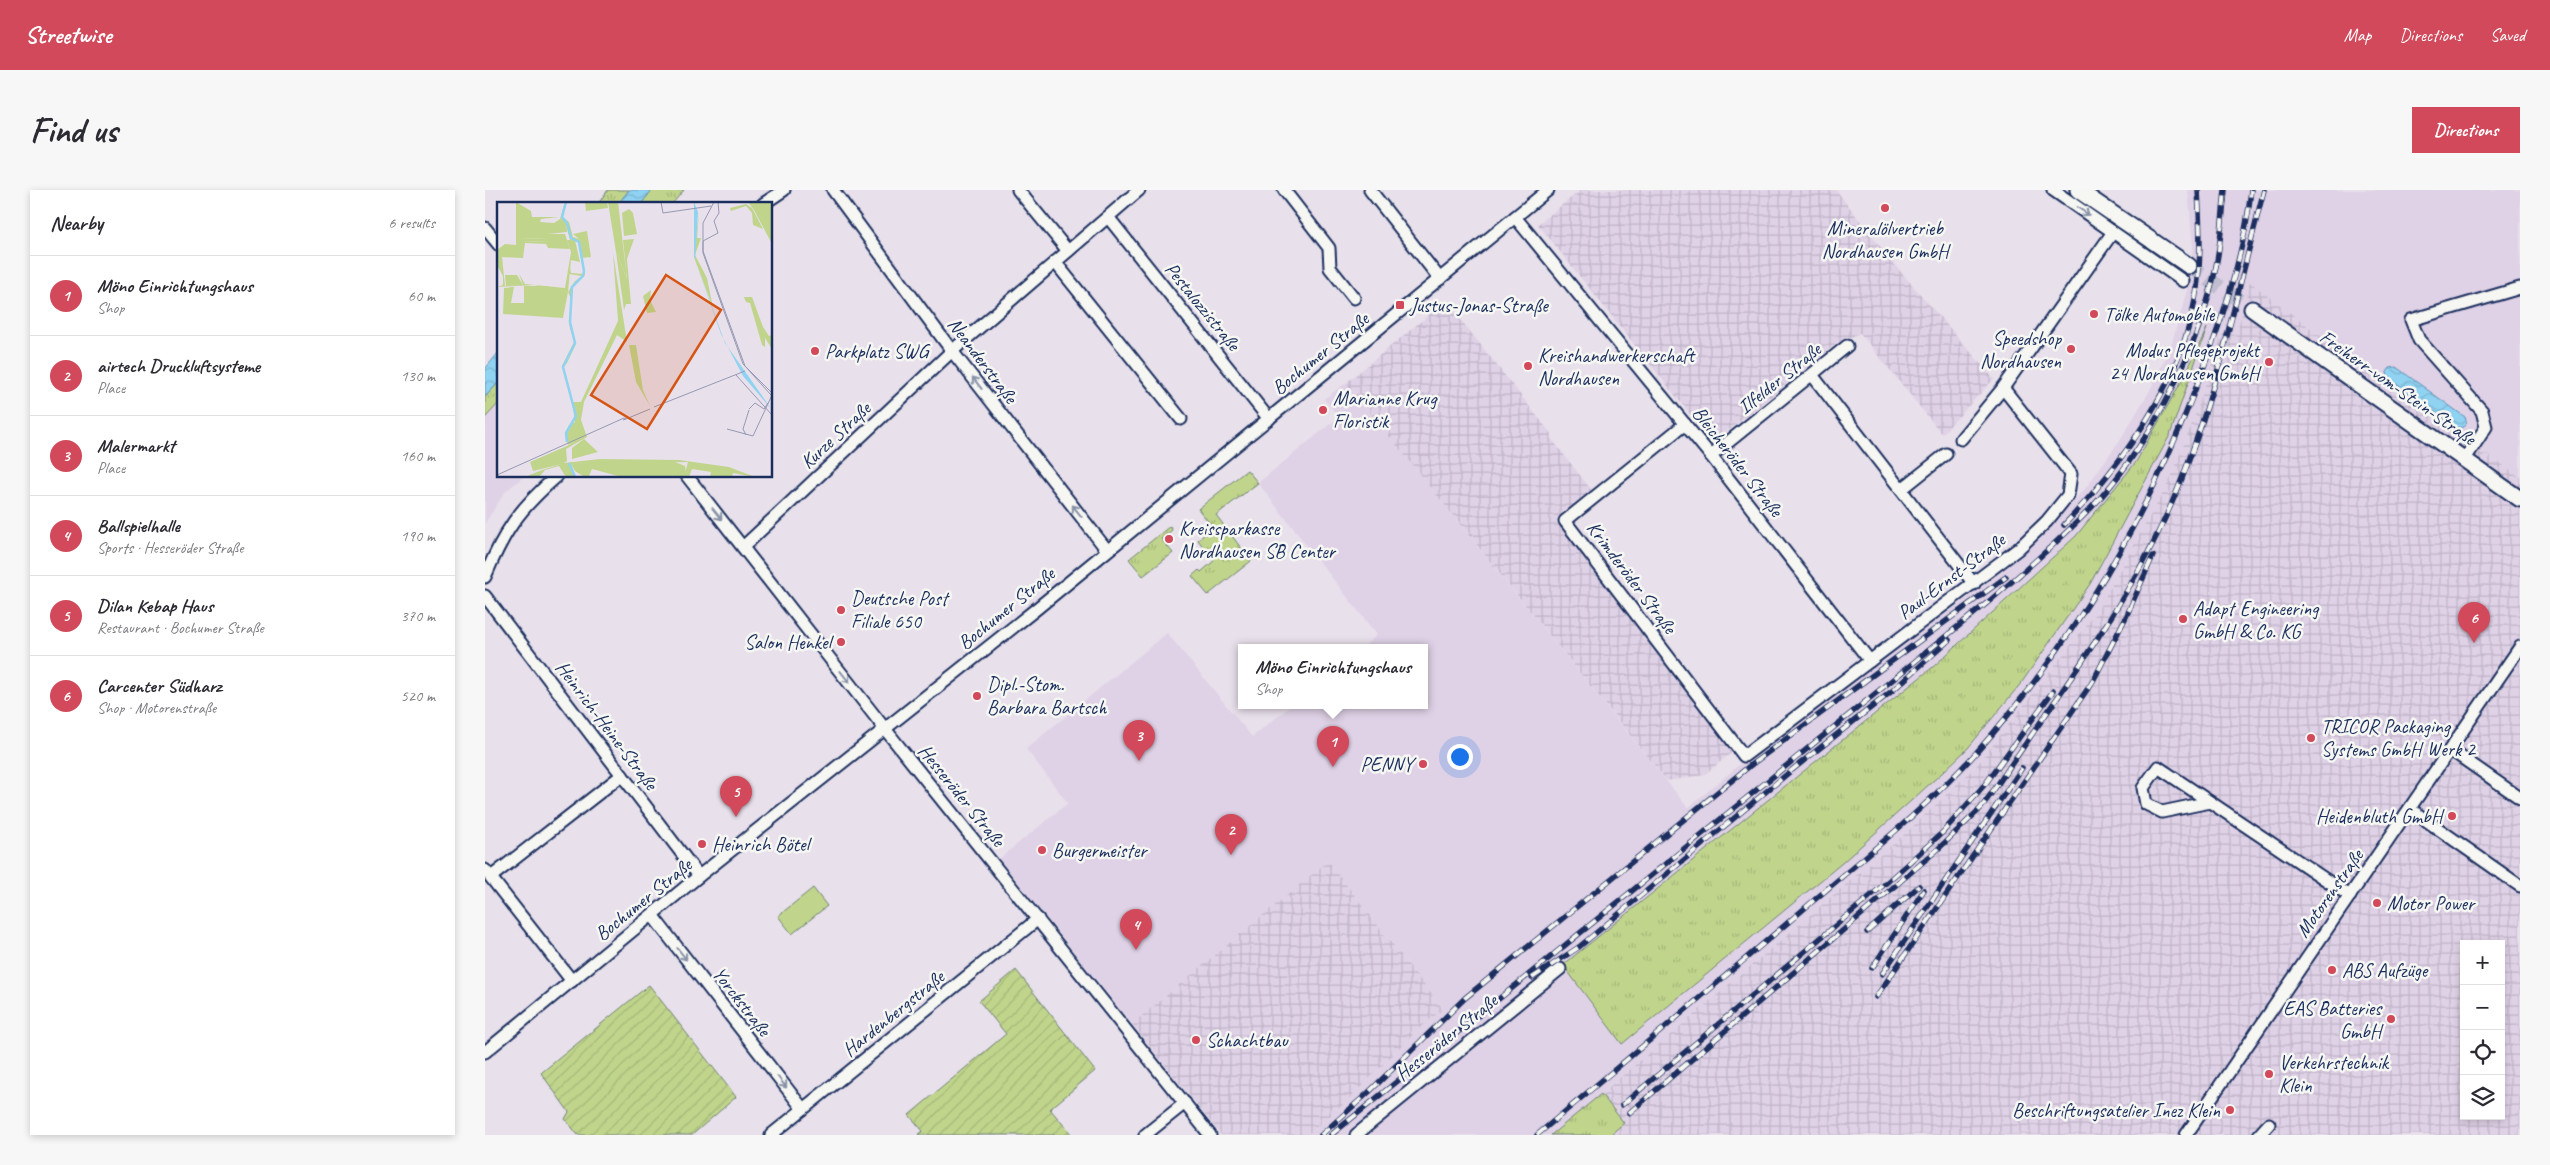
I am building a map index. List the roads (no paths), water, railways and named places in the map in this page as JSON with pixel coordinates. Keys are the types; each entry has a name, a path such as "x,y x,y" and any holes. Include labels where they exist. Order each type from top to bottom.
{"main road":[{"path":"2078,190 2189,266"},
{"name":"Freiherr-vom-Stein-Straße","path":"2251,309 2520,499"}],"street":[{"path":"766,202 784,190"},
{"name":"Neanderstraße","path":"833,190 952,351 1107,550"},
{"path":"1018,190 1068,251"},
{"path":"952,351 1139,190"},
{"path":"1285,190 1329,248 1330,268 1354,298"},
{"path":"1370,190 1440,279"},
{"name":"Bochumer Straße","path":"485,1052 699,876 885,729 1269,419 1548,190"},
{"path":"2053,190 2183,281"},
{"name":"Pestalozzistraße","path":"1108,217 1269,419"},
{"name":"Bleicheröder Straße","path":"1515,217 1711,456 1870,661"},
{"path":"485,228 497,243"},
{"path":"1961,439 2003,388 2113,232"},
{"path":"1055,262 1181,419"},
{"path":"2465,459 2486,426 2482,411 2419,340 2411,320 2520,288"},
{"name":"Ilfelder Straße","path":"1711,456 1813,376 1847,346"},
{"name":"Kurze Straße","path":"743,547 952,351"},
{"path":"1813,376 1974,584"},
{"name":"Paul-Ernst-Straße","path":"1744,756 2018,549 2047,521 2068,495 2071,474 2003,388"},
{"name":"Krimderöder Straße","path":"1685,424 1565,521 1744,756"},
{"path":"1902,489 1947,454"},
{"path":"485,576 499,544 526,504 555,478"},
{"name":"Hesseröder Straße","path":"689,478 885,729 1210,1135"},
{"name":"Heinrich-Heine-Straße","path":"485,596 699,876"},
{"name":"Motorenstraße","path":"2186,1135 2520,647"},
{"path":"2451,750 2520,798"},
{"path":"2211,802 2162,812 2147,804 2143,788 2158,767 2211,802 2350,896"},
{"path":"572,981 488,874 622,775"},
{"path":"2410,809 2520,886"},
{"name":"Yorckstraße","path":"652,915 803,1109"},
{"name":"Hardenbergstraße","path":"771,1135 1038,919"},
{"name":"Hesseröder Straße","path":"1356,1135 1560,969"},
{"path":"1145,1135 1185,1103"},
{"path":"2259,1135 2269,1124"}],"water":[{"path":"629,190 652,190 643,202 620,202"},
{"path":"497,354 497,384 485,397 485,369"},
{"path":"2396,367 2465,417 2467,423 2463,427 2457,428 2388,378 2387,372 2390,368"}],"tunnel":[{"path":"2189,266 2252,309"}],"railway":[{"path":"2064,525 2107,476 2146,422 2176,363 2187,332 2199,273 2198,190"},
{"path":"1331,1135 1987,603 2053,545 2091,508 2130,460 2148,432 2165,403 2193,343 2215,273 2225,190"},
{"path":"1537,1135 1917,812 1975,754 2042,671 2073,627 2128,536 2175,440 2204,366 2230,291 2243,241 2251,190"},
{"path":"1629,1113 1937,850 1981,808 2068,682 2113,614 2134,578 2171,505 2200,428 2224,349 2264,190"},
{"path":"1876,997 2093,681 2126,617 2153,556"},
{"path":"1321,1135 1369,1092 1465,998 1752,764 2006,577"},
{"path":"1532,978 1579,947 1792,770 1892,691 1949,640"},
{"path":"1622,1105 1886,883 1943,832 1986,783 2053,691"},
{"path":"1882,974 2022,768"},
{"path":"1867,932 1919,886"},
{"path":"1872,968 1924,890"}],"place":[{"name":"Mineralölvertrieb Nordhausen GmbH","path":"1885,208"},
{"name":"Justus-Jonas-Straße","path":"1400,305"},
{"name":"Tölke Automobile","path":"2094,314"},
{"name":"Speedshop Nordhausen","path":"2071,349"},
{"name":"Parkplatz SWG","path":"815,351"},
{"name":"Modus Pflegeprojekt 24 Nordhausen GmbH","path":"2269,362"},
{"name":"Kreishandwerkerschaft Nordhausen","path":"1528,366"},
{"name":"Marianne Krug Floristik","path":"1323,410"},
{"name":"Kreissparkasse Nordhausen SB Center","path":"1169,539"},
{"name":"Deutsche Post Filiale 650","path":"841,610"},
{"name":"Adapt Engineering GmbH & Co. KG","path":"2183,619"},
{"name":"Salon Henkel","path":"841,642"},
{"name":"Carcenter Südharz","path":"2474,643"},
{"name":"Dipl.-Stom. Barbara Bartsch","path":"977,696"},
{"name":"TRICOR Packaging Systems GmbH Werk 2","path":"2311,738"},
{"name":"Malermarkt","path":"1139,761"},
{"name":"PENNY","path":"1423,764"},
{"name":"Möno Einrichtungshaus","path":"1333,767"},
{"name":"Heidenbluth GmbH","path":"2452,816"},
{"name":"Dilan Kebap Haus","path":"736,817"},
{"name":"Heinrich Bötel","path":"702,844"},
{"name":"Burgermeister","path":"1042,850"},
{"name":"airtech Druckluftsysteme","path":"1231,855"},
{"name":"Motor Power","path":"2377,903"},
{"name":"Ballspielhalle","path":"1136,950"},
{"name":"ABS Aufzüge","path":"2332,970"},
{"name":"EAS Batteries GmbH","path":"2391,1019"},
{"name":"Schachtbau","path":"1196,1040"},
{"name":"Verkehrstechnik Klein","path":"2269,1074"},
{"name":"Beschriftungsatelier Inez Klein","path":"2230,1110"}]}
